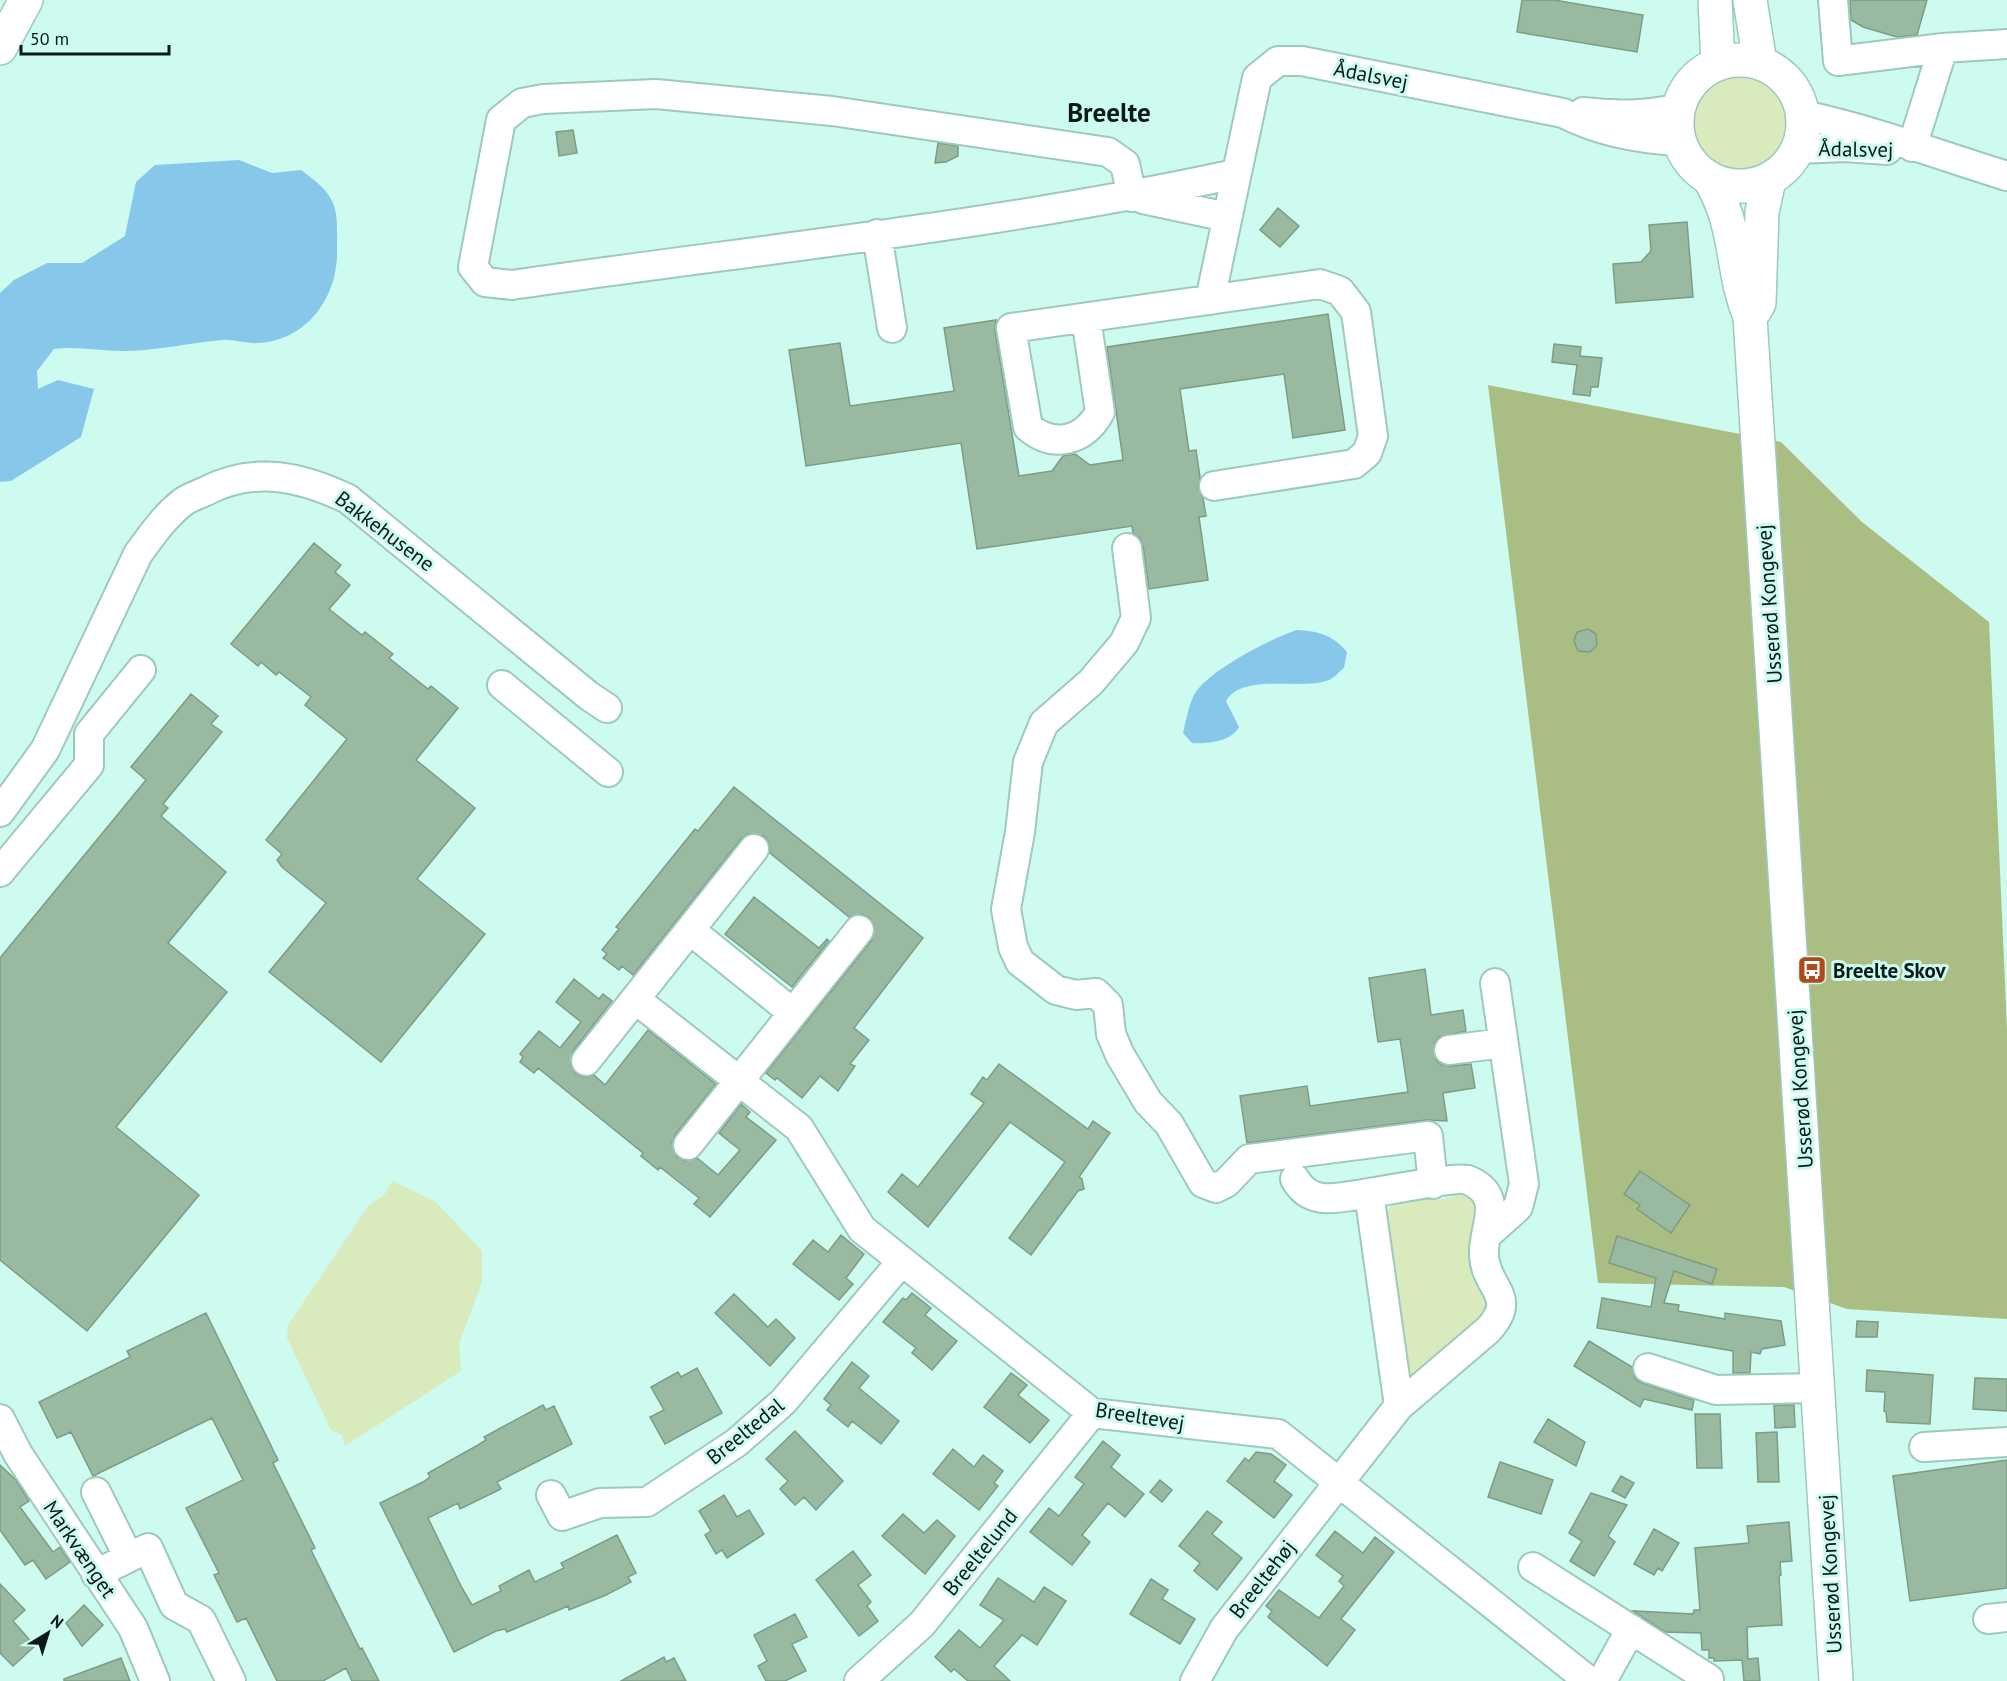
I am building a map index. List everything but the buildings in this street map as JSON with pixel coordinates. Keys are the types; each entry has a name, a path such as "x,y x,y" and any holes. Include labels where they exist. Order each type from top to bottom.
{"main road":[{"path":"0,48 26,0"},
{"path":"1714,0 1718,64"},
{"path":"1750,0 1760,63"},
{"path":"1739,60 1760,63 1784,78 1800,102 1803,133 1798,149 1786,167 1769,180 1749,186 1728,186 1709,178 1686,156 1679,141 1677,124 1679,108 1686,89 1700,74 1718,64 1739,60"},
{"name":"Usserød Kongevej","path":"1709,178 1726,210 1741,296 1750,317 1836,1681"},
{"name":"Usserød Kongevej","path":"1750,317 1759,303 1762,212 1769,180"}],"street":[{"path":"1833,0 1838,61 1943,48 2007,44"},
{"path":"1912,147 1943,48"},
{"name":"Ådalsvej","path":"1210,300 1257,78 1278,61 1302,61 1563,113 1584,124 1618,134 1679,141"},
{"path":"1132,197 1125,164 1108,152 832,111 717,98 656,94 543,99 522,103 501,120 473,267 485,282 512,285 1132,197 1238,163"},
{"name":"Ådalsvej","path":"1563,113 1573,110 1599,114 1647,114 1679,108"},
{"name":"Ådalsvej","path":"1803,116 1892,137 1912,147 2007,176"},
{"name":"Ådalsvej","path":"1798,149 1847,147 1905,150 1912,147"},
{"path":"1132,197 1227,217"},
{"path":"877,234 892,328"},
{"path":"1086,318 1100,412 1093,424 1080,436 1052,440 1038,436 1028,427 1011,328 1320,284 1340,291 1356,312 1373,436 1367,453 1354,464 1214,486"},
{"name":"Bakkehusene","path":"0,812 45,750 138,554 159,525 184,501 216,485 252,475 288,477 321,486 348,499 598,702 559,731"},
{"path":"1127,548 1136,618 1124,643 1091,682 1044,723 1028,762 1020,832 1006,909 1013,947 1020,962 1056,990 1076,995 1096,993 1108,1005 1111,1034 1120,1055 1148,1102 1169,1124 1203,1183 1216,1188 1226,1184 1249,1159 1428,1136 1433,1184"},
{"path":"3,863 89,765 89,734 141,670"},
{"path":"502,684 608,772"},
{"path":"586,1061 754,849"},
{"path":"690,930 793,1013"},
{"path":"688,1145 859,930"},
{"path":"1486,1236 1518,1207 1524,1184 1495,983"},
{"name":"Breeltevej","path":"635,999 799,1128 862,1229 1092,1413 1278,1434 1589,1681"},
{"path":"1449,1050 1503,1043"},
{"name":"Breeltehøj","path":"1195,1681 1224,1629 1398,1406 1488,1330 1500,1317 1502,1298 1484,1258 1492,1209 1483,1189 1467,1179 1321,1199 1301,1190 1295,1179"},
{"path":"1369,1193 1398,1406"},
{"name":"Breeltedal","path":"551,1495 562,1516 600,1503 647,1502 736,1443 783,1402 902,1261"},
{"path":"1648,1368 1716,1390 1819,1388"},
{"name":"Breeltelund","path":"859,1681 922,1624 1092,1413"},
{"name":"Markvænget","path":"0,1419 18,1454 133,1628 155,1681"},
{"path":"1924,1447 2007,1442"},
{"path":"96,1492 128,1556"},
{"path":"96,1574 148,1548 174,1605 201,1620 231,1681"},
{"path":"1533,1567 1709,1679"},
{"path":"1602,1681 1631,1629"}],"green space":[{"path":"1741,73 1769,81 1783,95 1791,123 1783,151 1769,165 1741,173 1713,165 1699,151 1691,123 1699,95 1713,81"},
{"path":"1488,385 1781,442 1862,522 1989,622 2007,1029 2007,1319 1847,1309 1784,1287 1598,1283"},
{"path":"393,1181 436,1202 482,1251 482,1282 459,1344 461,1371 345,1446 342,1435 331,1430 287,1338 288,1325 369,1205 384,1195"},
{"path":"1453,1187 1477,1193 1492,1298 1482,1321 1413,1379 1407,1380 1383,1216 1397,1199 1428,1191 1430,1201 1454,1197"}],"water":[{"path":"239,160 272,173 301,170 330,197 337,226 335,272 331,287 315,315 290,335 258,343 222,340 134,351 54,349 37,371 38,389 58,380 94,389 81,437 11,481 0,482 0,293 14,280 47,263 82,263 125,236 136,182 155,165"},
{"path":"1297,630 1312,631 1336,642 1347,652 1344,668 1331,679 1318,683 1259,685 1234,692 1226,701 1239,727 1235,732 1218,741 1192,743 1183,733 1191,701 1199,688 1239,658 1272,640"}],"place":[{"name":"Breelte Skov","path":"1812,970"}],"district":[{"name":"Breelte","path":"1109,112"}]}
